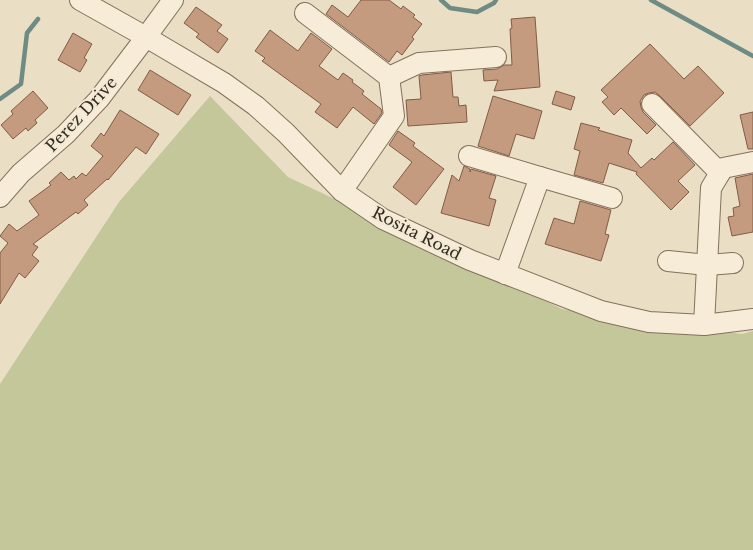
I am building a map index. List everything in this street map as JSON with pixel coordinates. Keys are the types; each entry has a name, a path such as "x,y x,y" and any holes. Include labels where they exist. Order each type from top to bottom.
{"street":[{"name":"Rosita Road","path":"80,0 224,83 256,106 286,133 342,191 383,219 470,260 601,311 649,322 704,325 753,319"},
{"name":"Perez Drive","path":"0,197 21,173 66,134 99,99 173,0"},
{"path":"304,13 389,76 394,116 342,191"},
{"path":"389,76 420,63 496,57"},
{"path":"652,104 720,173"},
{"path":"469,156 612,198"},
{"path":"704,325 712,188 723,168 753,162"},
{"path":"505,274 540,177"},
{"path":"668,261 707,265 733,263"}],"green space":[{"path":"210,96 288,177 562,309 742,334 753,331 753,550 0,550 0,384 119,202"}],"building":[{"path":"361,0 389,0 401,9 403,6 415,15 413,17 422,24 402,55 397,51 389,62 326,14 332,5 348,17"},
{"path":"196,7 222,25 217,31 228,39 218,53 196,37 199,34 184,23"},
{"path":"535,17 540,87 494,91 498,80 484,81 483,70 512,65 511,19"},
{"path":"270,30 298,51 311,33 332,49 319,66 338,80 343,73 364,91 362,94 381,109 382,113 374,124 353,107 337,128 315,112 321,104 262,61 265,58 255,51"},
{"path":"73,33 92,44 84,58 87,60 80,72 58,60"},
{"path":"650,44 684,79 698,66 724,93 690,126 655,92 644,95 640,101 643,112 656,125 647,134 621,108 614,115 602,102 608,97 601,90"},
{"path":"150,70 191,95 178,115 138,90"},
{"path":"451,72 453,97 458,97 459,106 466,105 467,122 408,126 406,100 421,99 419,76"},
{"path":"33,91 48,108 35,120 37,123 28,131 26,128 13,139 1,125 13,114 11,111"},
{"path":"556,91 575,97 571,110 552,104"},
{"path":"493,96 542,111 534,139 516,134 509,156 478,146"},
{"path":"120,110 159,134 146,154 136,147 108,180 84,200 88,205 78,214 76,212 33,244 38,247 32,255 39,261 25,278 19,273 0,304 0,253 8,243 0,236 9,224 17,231 39,215 29,201 51,185 49,183 61,172 69,180 74,176 76,179 82,173 86,176 103,156 91,146 101,133 104,136"},
{"path":"753,112 753,149 748,149 740,115"},
{"path":"581,123 632,140 628,153 641,168 652,158 654,160 673,142 695,165 678,181 689,192 671,210 636,174 637,172 609,163 603,183 574,175 580,151 574,149"},
{"path":"398,131 415,143 413,146 444,169 416,205 393,187 412,162 389,145"},
{"path":"464,166 470,169 470,172 471,169 496,176 489,198 496,200 489,226 441,213 452,175 459,181"},
{"path":"753,174 753,232 732,236 728,217 734,216 733,208 740,206 735,178"},
{"path":"580,201 611,210 605,234 609,235 601,261 545,244 554,218 574,224"}],"waterway":[{"path":"441,0 450,8 477,12 496,0"},
{"path":"651,0 753,56"},
{"path":"0,99 21,84 27,33 38,19"}]}
